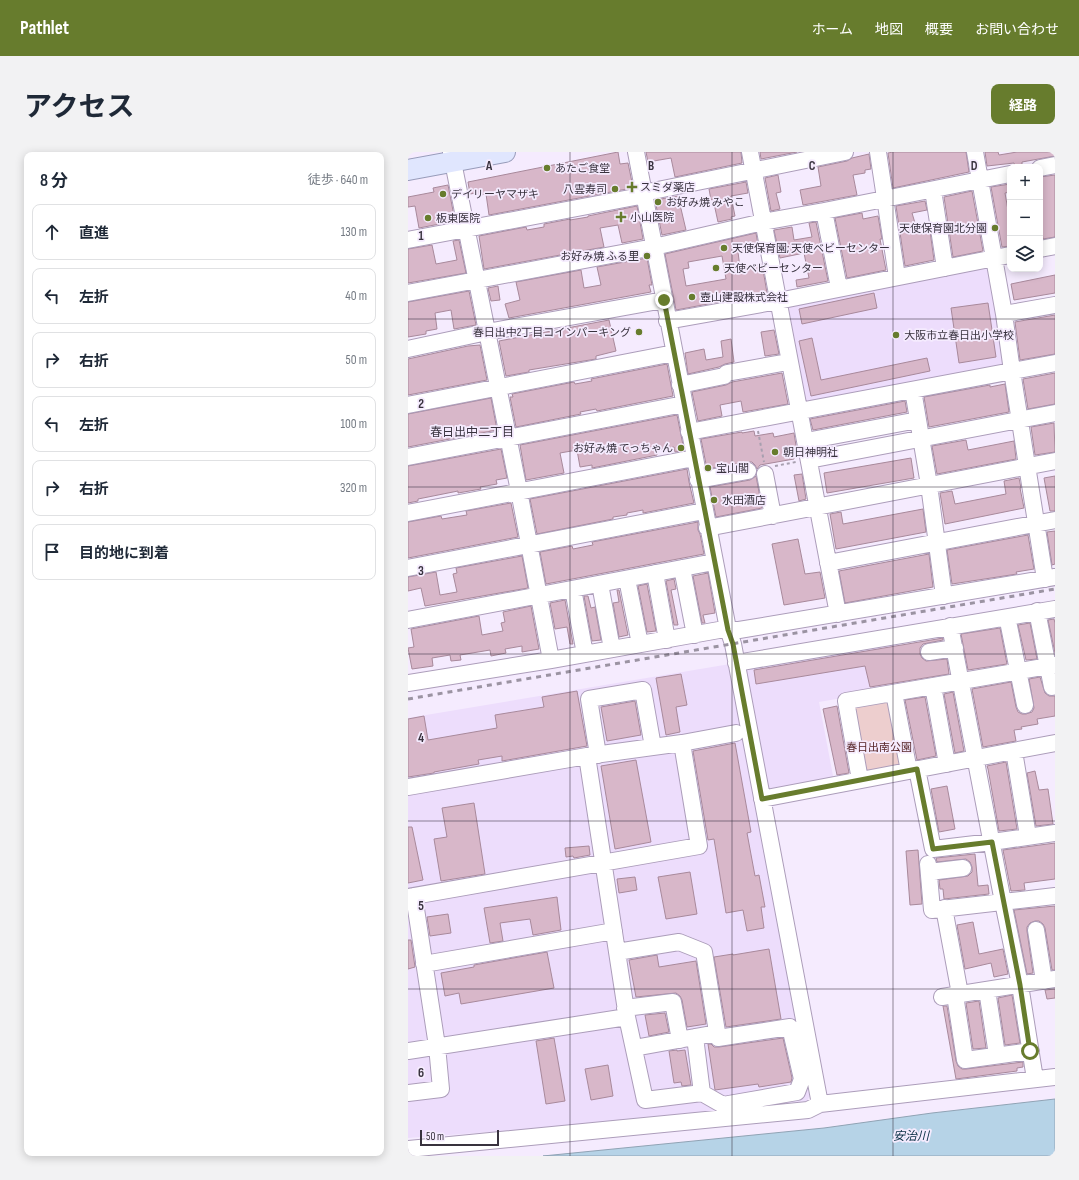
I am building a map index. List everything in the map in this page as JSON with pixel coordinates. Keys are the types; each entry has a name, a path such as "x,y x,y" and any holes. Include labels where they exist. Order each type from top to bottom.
{"main road":[{"path":"408,170 452,156 505,152"}],"street":[{"path":"636,152 707,528 728,630 733,644 820,1104"},
{"path":"750,152 788,362 806,441 838,614"},
{"path":"408,240 638,196 643,193 845,152"},
{"path":"878,152 897,277"},
{"path":"408,683 695,635 728,630 739,630 838,614 1050,578 1037,524 1004,314 975,152"},
{"path":"452,156 551,660"},
{"path":"1043,167 1055,165"},
{"path":"408,294 654,247 763,222 1007,175"},
{"path":"933,190 945,268"},
{"path":"824,211 839,288"},
{"path":"1043,248 1055,246"},
{"path":"667,321 778,301 1007,256"},
{"path":"408,349 487,332 664,300"},
{"path":"1004,314 1055,305"},
{"path":"408,405 674,353"},
{"path":"680,385 724,376 727,373 788,362"},
{"path":"689,432 1055,363"},
{"path":"914,390 944,596"},
{"path":"408,457 684,404"},
{"path":"809,460 1055,414"},
{"path":"806,441 918,420"},
{"path":"408,513 694,458"},
{"path":"707,528 1055,461"},
{"path":"767,470 773,516"},
{"path":"698,480 748,471"},
{"path":"408,568 704,511"},
{"path":"828,563 1055,520"},
{"path":"408,620 714,562"},
{"path":"682,568 695,635"},
{"path":"655,574 667,640"},
{"path":"627,579 640,644"},
{"path":"600,584 612,649"},
{"path":"573,589 585,654"},
{"path":"736,663 1055,609"},
{"path":"1037,612 1051,666 1052,687 1055,686"},
{"path":"950,626 1020,985 1035,1079"},
{"path":"1009,626 1026,705"},
{"path":"929,652 955,648"},
{"path":"860,780 846,701 1051,666"},
{"path":"933,686 947,764"},
{"path":"617,952 679,942 704,952 718,1038 790,1027 802,1079 797,1092 723,1105 702,1093 645,1100 626,1013 617,952 604,862 592,755 589,699 643,690 653,747"},
{"path":"894,693 933,849 1055,833"},
{"path":"408,787 592,755 682,743 736,733"},
{"path":"408,1093 441,1089 437,1046 411,896 699,846 682,743"},
{"path":"762,799 1055,743"},
{"path":"1014,751 1028,836"},
{"path":"963,868 928,868 932,910 1055,896"},
{"path":"944,908 952,995 965,1060 1030,1051"},
{"path":"952,995 1049,980 1036,930"},
{"path":"424,964 614,931"},
{"path":"987,990 997,1055"},
{"path":"408,1051 626,1013 674,1002 680,1040"},
{"path":"634,1048 717,1033"},
{"path":"696,1037 702,1093"},
{"path":"408,1149 808,1110 820,1104 1055,1077"}],"path":[{"path":"756,420 767,470 809,460"}],"shaded area":[{"name":"大阪市立春日出小学校","path":"985,265 991,267 1004,367 808,404 803,402 787,304"},
{"path":"896,640 906,687 819,702 834,781 770,794 745,667"},
{"path":"730,664 812,1092 807,1101 544,1128 408,1138 408,718"}],"green space":[{"name":"春日出南公園","path":"891,698 901,767 868,773 862,771 851,704"}],"water":[{"name":"安治川","path":"1055,1099 1055,1156 543,1156 824,1128 932,1113"}],"building":[{"path":"618,152 620,164 628,163 632,188 489,215 486,194 476,196 476,193 470,194 468,182"},
{"path":"646,152 741,152 742,163 675,177 671,158 648,162"},
{"path":"760,152 797,152 761,159"},
{"path":"966,152 969,172 893,188 888,153"},
{"path":"985,152 998,152 999,155 1017,152 1055,152 1055,156 1022,162 1022,164 1014,163 987,166"},
{"path":"869,154 871,169 865,170 865,173 853,175 857,195 803,205 800,190 821,186 818,167 847,161 852,158"},
{"path":"778,175 781,192 776,193 780,209 771,211 765,178"},
{"path":"1055,175 1055,237 1043,239 1043,200 1043,177"},
{"path":"746,182 748,193 731,196 735,216 731,217 732,219 718,222 713,199 711,200 709,189"},
{"path":"1007,184 1007,193 1005,193 1007,204 1007,246 1002,247 991,187"},
{"path":"448,185 455,221 419,228 415,206 408,207 408,197 434,192 433,188"},
{"path":"972,191 983,251 953,257 944,197"},
{"path":"678,196 686,230 662,235 655,200"},
{"path":"925,201 927,210 912,213 918,233 930,231 934,260 905,266 896,206"},
{"path":"637,206 643,239 622,243 618,225 600,228 604,247 484,269 479,236 526,227 527,230 544,227 544,224 588,217"},
{"path":"862,213 863,219 878,216 882,239 880,239 886,270 847,278 835,218"},
{"path":"816,222 828,281 797,287 796,280 809,278 804,253 780,258 774,230 792,227 794,240 812,237 809,223"},
{"path":"756,233 758,245 744,247 745,251 738,252 740,268 762,264 767,293 676,310 665,254","holes":["722,256 726,279 686,286 683,269 689,268 688,262"]},
{"path":"459,240 466,273 408,283 408,249 432,245 436,264 457,260 453,241"},
{"path":"647,258 652,285 649,285 651,292 509,318 505,304 520,300 516,282 581,270 584,288 601,285 597,267"},
{"path":"1055,275 1055,293 1014,300 1011,284"},
{"path":"498,286 500,300 491,301 488,288"},
{"path":"469,291 476,325 454,329 451,310 435,313 437,329 426,331 426,334 408,337 408,302"},
{"path":"874,293 877,308 802,324 799,309"},
{"path":"988,303 996,357 959,363 951,308"},
{"path":"1055,315 1055,354 1020,360 1015,322"},
{"path":"609,320 616,351 596,356 596,359 529,370 529,372 506,376 499,341"},
{"path":"774,330 779,354 765,356 761,332"},
{"path":"812,338 821,380 927,358 930,371 811,396 799,341"},
{"path":"731,339 734,362 688,374 685,353 704,349 706,360 723,357 721,341"},
{"path":"480,345 487,380 408,395 408,359 468,346"},
{"path":"667,364 673,396 597,411 596,409 580,412 581,414 516,427 510,397 513,397 512,394 574,382 575,384 592,381 591,379"},
{"path":"782,373 788,404 743,412 741,401 720,405 722,416 698,421 692,392 726,385 732,382"},
{"path":"1055,373 1055,404 1028,409 1023,379"},
{"path":"1005,384 1009,412 929,427 924,397 990,385 990,387"},
{"path":"491,398 497,430 408,447 408,414"},
{"path":"905,401 907,412 813,430 810,419"},
{"path":"677,415 684,450 675,452 674,447 656,450 657,455 592,468 592,465 580,467 577,450 560,453 564,473 526,480 520,445"},
{"path":"1054,423 1055,452 1035,455 1031,427"},
{"path":"754,431 755,436 773,433 774,437 794,433 797,452 793,453 794,459 760,465 757,469 752,462 747,462 707,469 701,439"},
{"path":"966,440 968,450 1014,441 1016,459 937,474 932,446"},
{"path":"501,449 507,478 496,480 497,484 480,487 481,489 458,493 458,491 418,499 418,501 408,503 408,466"},
{"path":"911,458 914,478 827,493 824,473"},
{"path":"687,469 694,503 643,513 643,510 627,513 627,515 613,517 613,519 537,534 530,499"},
{"path":"802,474 806,499 799,501 794,475"},
{"path":"756,476 762,508 716,517 710,487 750,480"},
{"path":"1055,476 1055,511 1050,511 1044,478"},
{"path":"1019,478 1024,508 945,524 940,493 952,491 955,504 1006,494 1004,481"},
{"path":"511,503 518,537 408,558 408,522 441,516 442,519 467,515 466,511"},
{"path":"923,509 926,532 836,549 830,514 841,512 843,524"},
{"path":"698,522 698,530 704,554 546,584 540,552 572,546 573,549 593,545 592,542"},
{"path":"1055,531 1055,564 1052,565 1047,532"},
{"path":"1028,535 1034,569 1016,572 1017,574 952,584 947,550"},
{"path":"798,539 805,574 820,572 825,598 784,605 772,544"},
{"path":"929,554 933,587 845,603 839,571"},
{"path":"522,556 528,588 425,606 421,588 408,591 408,577 436,572 440,595 457,592 453,574 457,573 456,568"},
{"path":"708,573 715,613 703,615 705,623 702,623 693,576"},
{"path":"674,579 676,589 671,590 678,625 674,625 666,581"},
{"path":"647,584 656,631 647,632 638,586"},
{"path":"617,590 619,590 628,635 619,637 613,603 619,602"},
{"path":"584,596 588,596 591,608 595,607 601,640 592,641"},
{"path":"565,600 573,644 570,644 567,627 555,629 550,603"},
{"path":"531,606 539,649 522,652 522,646 505,649 506,653 491,656 490,650 460,655 461,660 451,661 450,655 432,658 433,666 412,669 408,648 414,647 411,629 479,616 482,635 503,631 501,623 505,622 503,612"},
{"path":"1054,619 1055,623 1055,653 1048,620"},
{"path":"1030,623 1037,659 1026,660 1018,625"},
{"path":"1000,628 1007,664 968,670 961,634"},
{"path":"943,638 943,640 923,644 920,648 920,654 926,661 947,659 949,674 870,687 865,666 756,684 754,670"},
{"path":"681,674 687,705 676,707 680,732 666,735 656,678"},
{"path":"1040,677 1045,693 1049,696 1055,696 1055,716 1037,719 1038,724 1021,727 1022,729 1014,730 1016,741 983,747 972,689 1011,682 1018,712 1026,714 1032,712 1034,708 1029,679"},
{"path":"577,691 587,746 502,761 502,756 478,760 479,764 408,777 408,719 424,716 428,740 497,728 495,715 544,707 542,697"},
{"path":"953,692 964,751 955,753 944,694"},
{"path":"925,697 936,756 917,760 905,700"},
{"path":"635,701 641,735 607,741 601,707"},
{"path":"837,706 849,773 837,775 823,709"},
{"path":"735,743 751,832 747,833 755,876 759,875 765,907 761,907 764,928 747,931 743,910 726,913 714,839 708,840 693,751"},
{"path":"636,760 651,842 615,849 601,766"},
{"path":"1006,762 1017,829 999,831 987,766"},
{"path":"1035,771 1039,790 1048,789 1053,824 1036,826 1027,773"},
{"path":"947,786 955,829 939,832 931,789"},
{"path":"474,803 485,874 441,881 434,839 447,837 442,808"},
{"path":"408,827 412,827 423,880 408,883"},
{"path":"1055,843 1055,879 1024,883 1025,890 1011,891 1003,850"},
{"path":"589,846 590,855 574,858 573,856 566,857 565,848"},
{"path":"918,850 922,904 910,905 906,851"},
{"path":"975,854 978,886 988,885 989,894 944,899 943,889 940,889 939,880 968,876 972,872 972,867 970,862 966,859 937,862 936,858"},
{"path":"690,872 697,914 666,919 658,877"},
{"path":"635,877 637,890 619,893 617,879"},
{"path":"557,897 561,930 533,935 530,919 500,923 503,941 490,943 484,908"},
{"path":"1055,906 1055,970 1052,970 1045,928 1039,921 1035,921 1030,923 1027,927 1033,973 1027,974 1014,910"},
{"path":"448,914 451,933 430,936 427,917"},
{"path":"973,922 979,954 1003,949 1008,974 994,977 991,963 965,969 957,925"},
{"path":"408,940 411,940 415,967 408,969"},
{"path":"769,949 781,1019 726,1027 714,957"},
{"path":"547,952 554,988 461,1004 459,993 445,996 441,973 474,967 474,965"},
{"path":"657,955 659,967 696,961 706,1024 687,1027 682,1000 676,993 636,997 629,960"},
{"path":"1055,989 1055,998 1047,999 1045,990"},
{"path":"1012,995 1020,1043 1005,1045 998,998"},
{"path":"979,1001 986,1048 973,1049 966,1003"},
{"path":"943,1006 947,1006 958,1066 962,1069 966,1069 1023,1062 1023,1067 1017,1068 1017,1071 956,1079"},
{"path":"665,1013 669,1032 649,1036 645,1015"},
{"path":"554,1038 565,1101 546,1104 536,1041"},
{"path":"783,1038 792,1078 791,1082 759,1087 758,1084 715,1090 708,1044 711,1044 714,1047 719,1047"},
{"path":"685,1050 691,1085 682,1086 681,1082 674,1083 669,1051"},
{"path":"608,1065 613,1096 591,1100 585,1069"}],"railway":[{"path":"408,699 1055,589"}],"place":[{"name":"あたご食堂","path":"547,168"},
{"name":"スミダ薬店","path":"632,187"},
{"name":"八雲寿司","path":"615,189"},
{"name":"デイリーヤマザキ","path":"443,194"},
{"name":"お好み焼 みやこ","path":"658,202"},
{"name":"小山医院","path":"621,217"},
{"name":"板東医院","path":"428,218"},
{"name":"天使保育園北分園","path":"995,228"},
{"name":"天使保育園; 天使ベビーセンター","path":"724,248"},
{"name":"お好み焼 ふる里","path":"647,256"},
{"name":"天使ベビーセンター","path":"716,268"},
{"name":"壺山建設株式会社","path":"692,297"},
{"name":"春日出中2丁目コインパーキング","path":"639,332"},
{"name":"大阪市立春日出小学校","path":"896,335"},
{"name":"お好み焼 てっちゃん","path":"681,448"},
{"name":"朝日神明社","path":"775,452"},
{"name":"宝山閣","path":"708,468"},
{"name":"水田酒店","path":"714,500"}],"district":[{"name":"春日出中二丁目","path":"472,432"}],"route":[{"path":"664,300 714,562 728,630 733,644 762,799 917,769 933,849 992,842 1020,985 1030,1051"}]}
